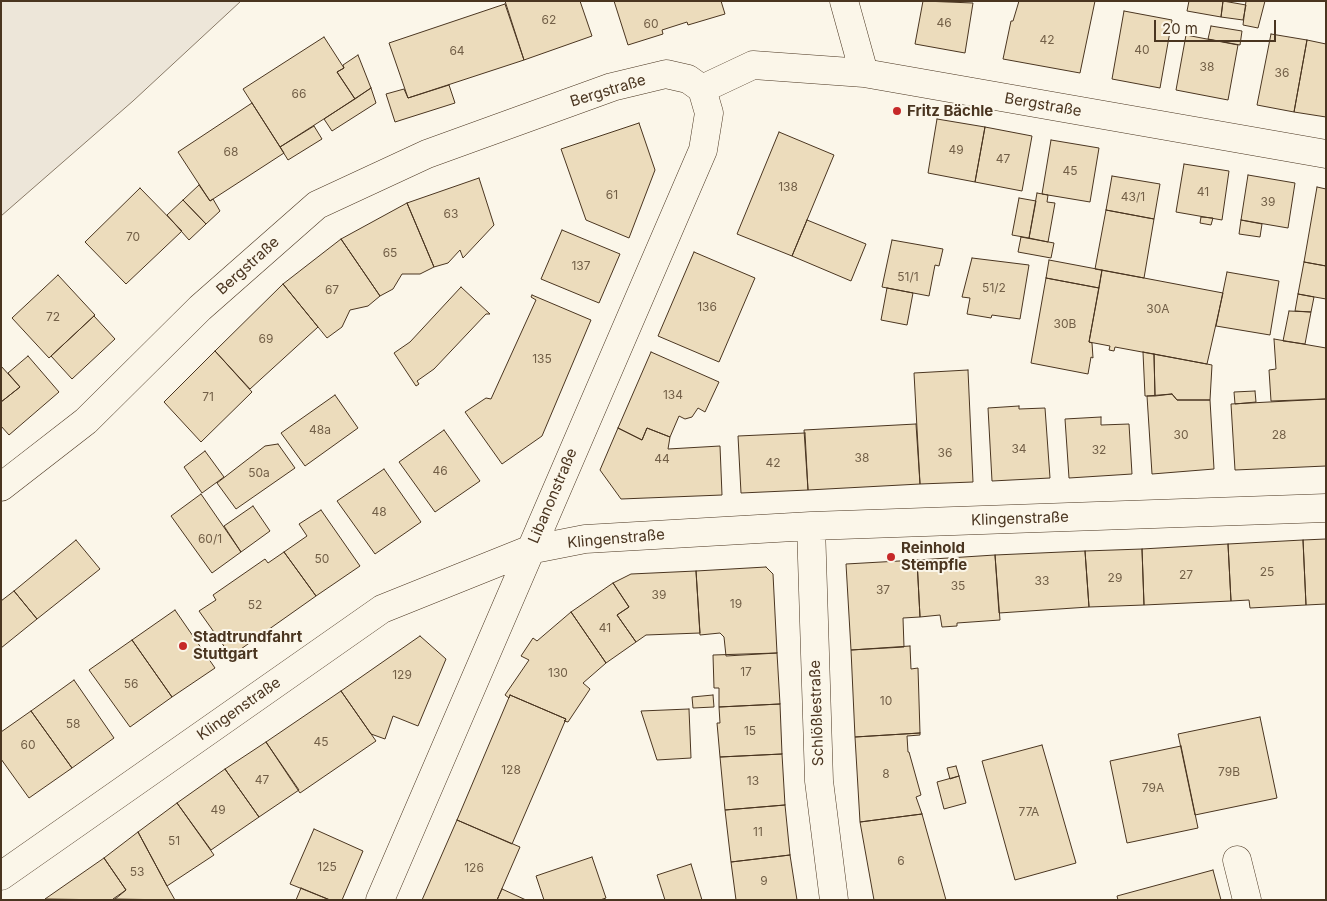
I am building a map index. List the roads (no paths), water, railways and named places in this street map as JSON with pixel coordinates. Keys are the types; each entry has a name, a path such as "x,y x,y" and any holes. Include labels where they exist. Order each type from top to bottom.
{"street":[{"path":"844,1 864,73"},
{"name":"Bergstraße","path":"1,487 86,421 200,308 317,205 427,154 612,87 666,74 688,79 702,89 753,65 864,73 1326,154"},
{"name":"Libanonstraße","path":"380,900 529,550 703,150 709,112 702,89"},
{"name":"Klingenstraße","path":"1,876 382,609 529,550 585,539 811,526 1326,508"},
{"name":"Schlößlestraße","path":"811,526 819,781 834,900"},
{"path":"1237,860 1247,900"}],"place":[{"name":"Fritz Bächle","path":"897,111"},
{"name":"Reinhold Stempfle","path":"891,557"},
{"name":"Stadtrundfahrt Stuttgart","path":"183,646"}]}
